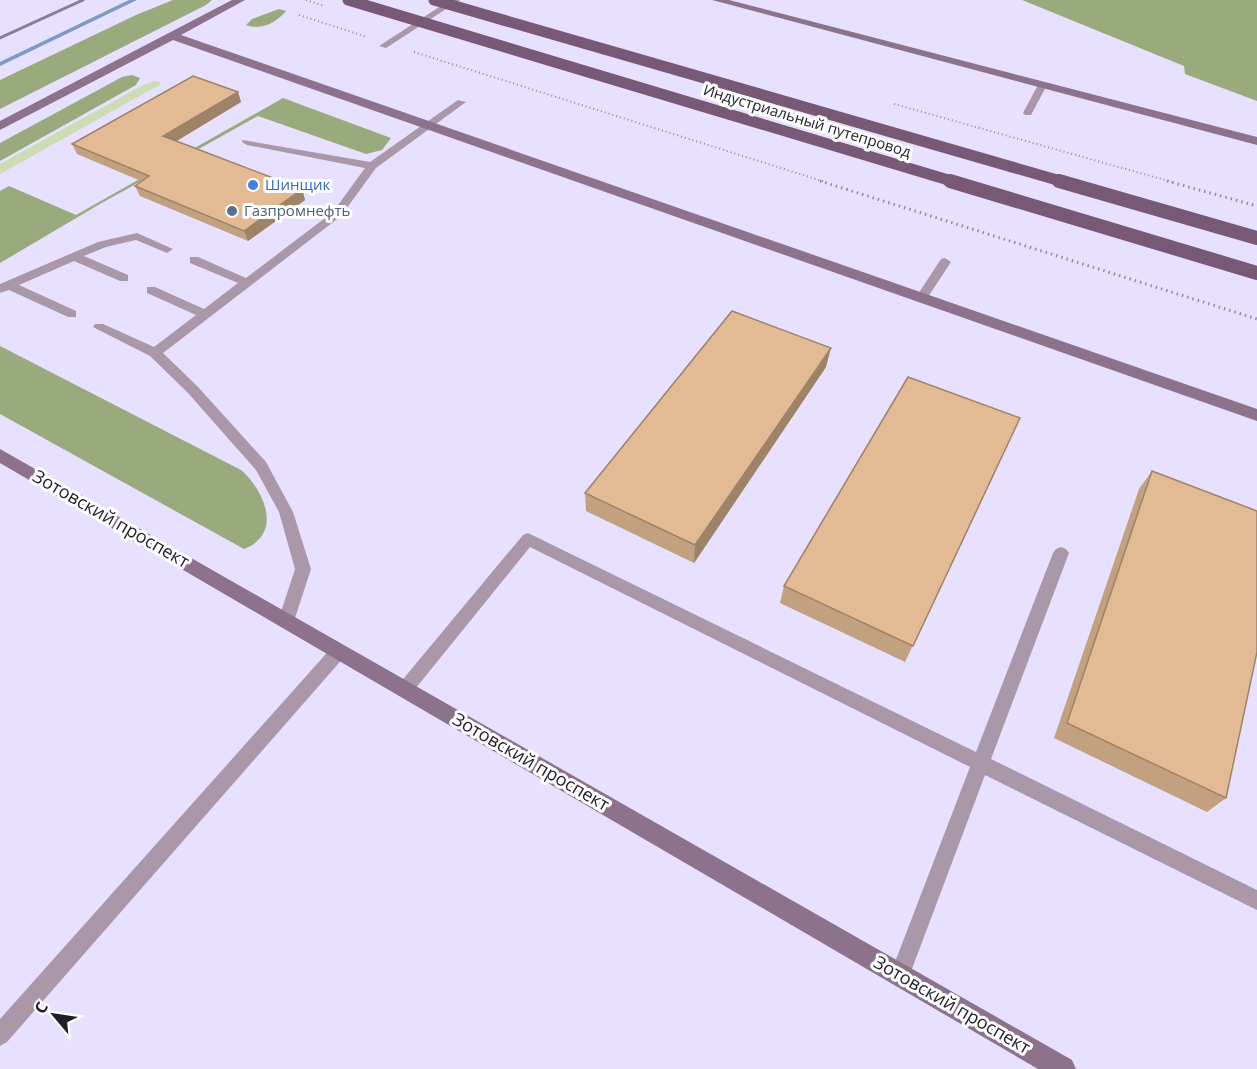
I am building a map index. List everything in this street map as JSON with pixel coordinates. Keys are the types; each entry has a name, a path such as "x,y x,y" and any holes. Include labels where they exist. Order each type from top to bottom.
{"main road":[{"name":"Индустриальный путепровод","path":"348,0 1257,273"},
{"name":"Индустриальный путепровод","path":"434,0 1257,238"}],"street":[{"path":"0,126 240,0"},
{"path":"717,0 1257,141"},
{"path":"173,36 1257,415"},
{"name":"Зотовский проспект","path":"0,455 1063,1069"}],"lane":[{"path":"386,45 456,0"},
{"path":"1028,113 1042,85"},
{"path":"155,354 337,214 372,166 461,102"},
{"path":"247,142 372,166"},
{"path":"4,287 102,244 136,236 167,249"},
{"path":"73,256 124,278"},
{"path":"194,260 248,283"},
{"path":"922,297 945,262"},
{"path":"4,287 72,314"},
{"path":"151,290 206,315"},
{"path":"99,327 155,354 193,390 261,466 286,512 303,569 286,621"},
{"path":"405,689 528,539 1257,900"},
{"path":"900,975 1061,553"},
{"path":"0,1035 339,651"}],"path":[{"path":"299,15 386,45 1257,319"}],"green space":[{"path":"173,0 212,0 0,109 0,80 136,15"},
{"path":"1022,0 1257,0 1257,101 1185,74 1184,66"},
{"path":"279,9 286,11 278,19 268,24 257,27 246,25 252,19"},
{"path":"132,75 140,78 136,85 0,161 0,143 122,77"},
{"path":"154,81 161,84 0,174 0,164"},
{"path":"283,98 391,138 382,150 366,154 258,116 0,263 0,191 9,186 76,215"},
{"path":"0,346 241,470 250,479 263,500 267,523 263,533 256,542 244,549 0,414"}],"building":[{"path":"193,76 238,92 163,136 302,189 244,231 135,186 149,176 72,144"},
{"path":"732,311 831,348 695,545 585,493"},
{"path":"908,377 1020,418 913,646 784,586"},
{"path":"1152,471 1257,511 1257,652 1226,798 1067,723"}],"waterway":[{"path":"0,64 134,0"}],"railway":[{"path":"0,38 83,0"}],"place":[{"name":"Шинщик","path":"253,185"},
{"name":"Газпромнефть","path":"232,211"}]}
